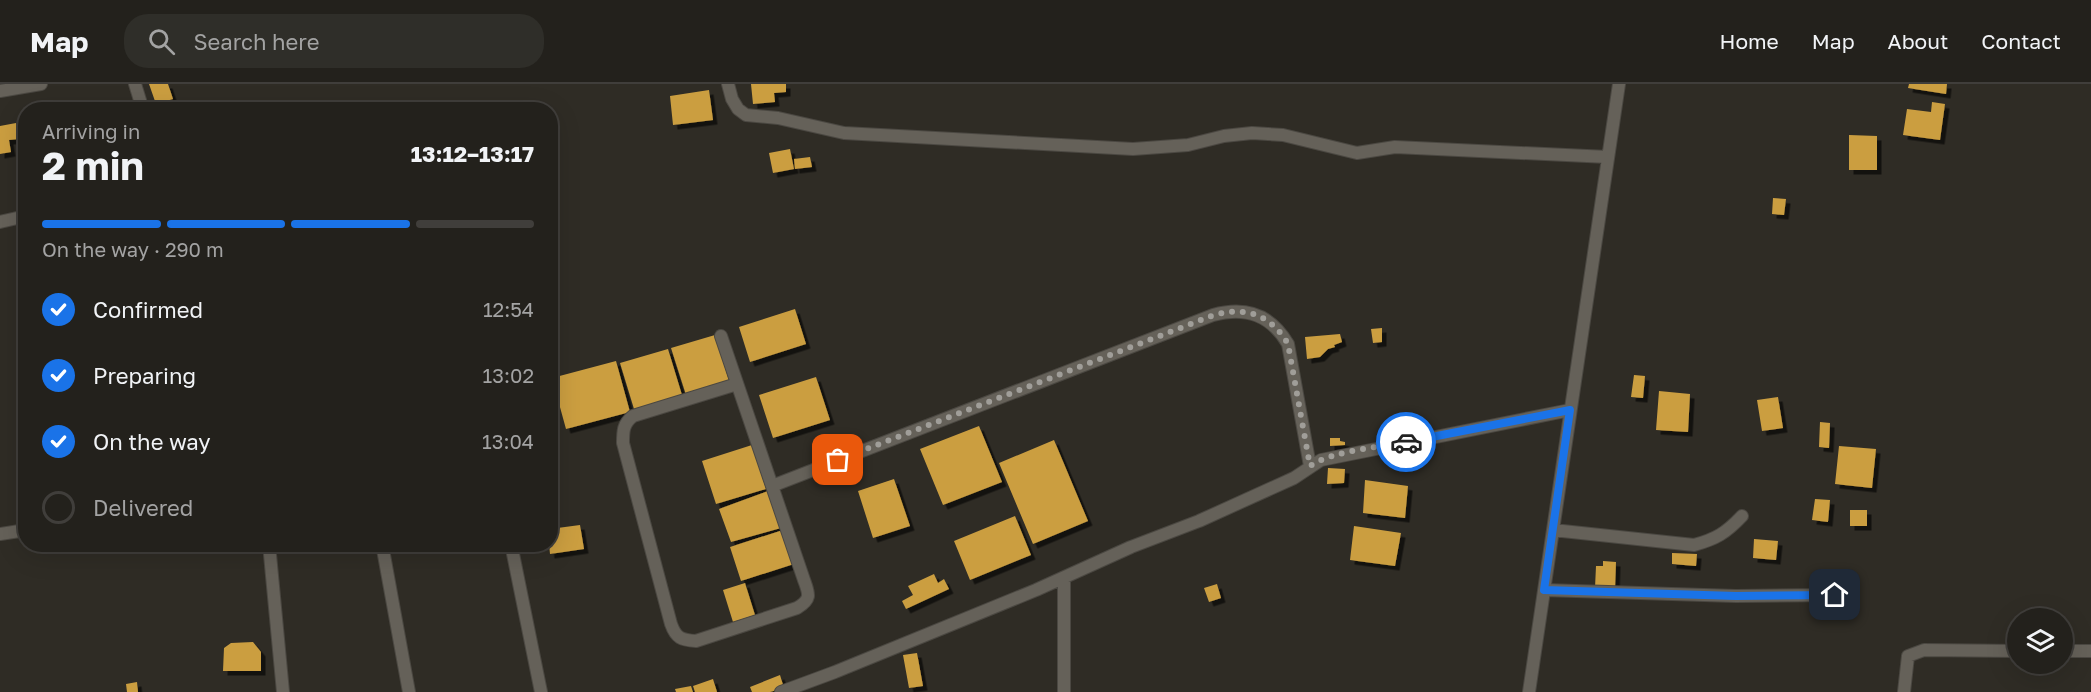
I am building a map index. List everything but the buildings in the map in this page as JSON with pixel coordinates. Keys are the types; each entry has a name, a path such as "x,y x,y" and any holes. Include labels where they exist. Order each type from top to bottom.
{"street":[{"path":"0,91 41,84"},
{"path":"135,84 141,102"},
{"path":"728,84 732,99 738,109 746,115 778,118 844,133 1133,149 1188,145 1224,136 1252,133 1283,135 1358,153 1395,147 1608,157"},
{"path":"1529,692 1619,84"},
{"path":"0,222 18,218"},
{"path":"772,486 1230,310 1250,313 1269,321 1279,329 1288,344 1310,466"},
{"path":"720,336 737,384 809,594 806,603 797,608 696,641 682,640 675,635 671,624 623,443 623,430 626,422 633,416 737,384"},
{"path":"781,692 1064,578 1131,547 1200,521 1294,478 1321,460 1570,410"},
{"path":"1552,530 1694,545 1713,540 1729,530 1742,516"},
{"path":"0,534 18,531"},
{"path":"270,552 283,692"},
{"path":"383,552 409,692"},
{"path":"514,552 541,692"},
{"path":"1064,578 1064,692"},
{"path":"1544,590 1736,596 1835,595"},
{"path":"1905,692 1906,664 1908,656 1914,652 1924,650 2007,651"},
{"path":"2073,651 2091,651"}],"way so far":[{"path":"838,460 1230,310 1250,313 1269,321 1279,329 1288,344 1310,466 1321,460 1340,455 1406,442"}],"route":[{"path":"1406,442 1570,410 1544,590 1736,596 1835,595"}]}
